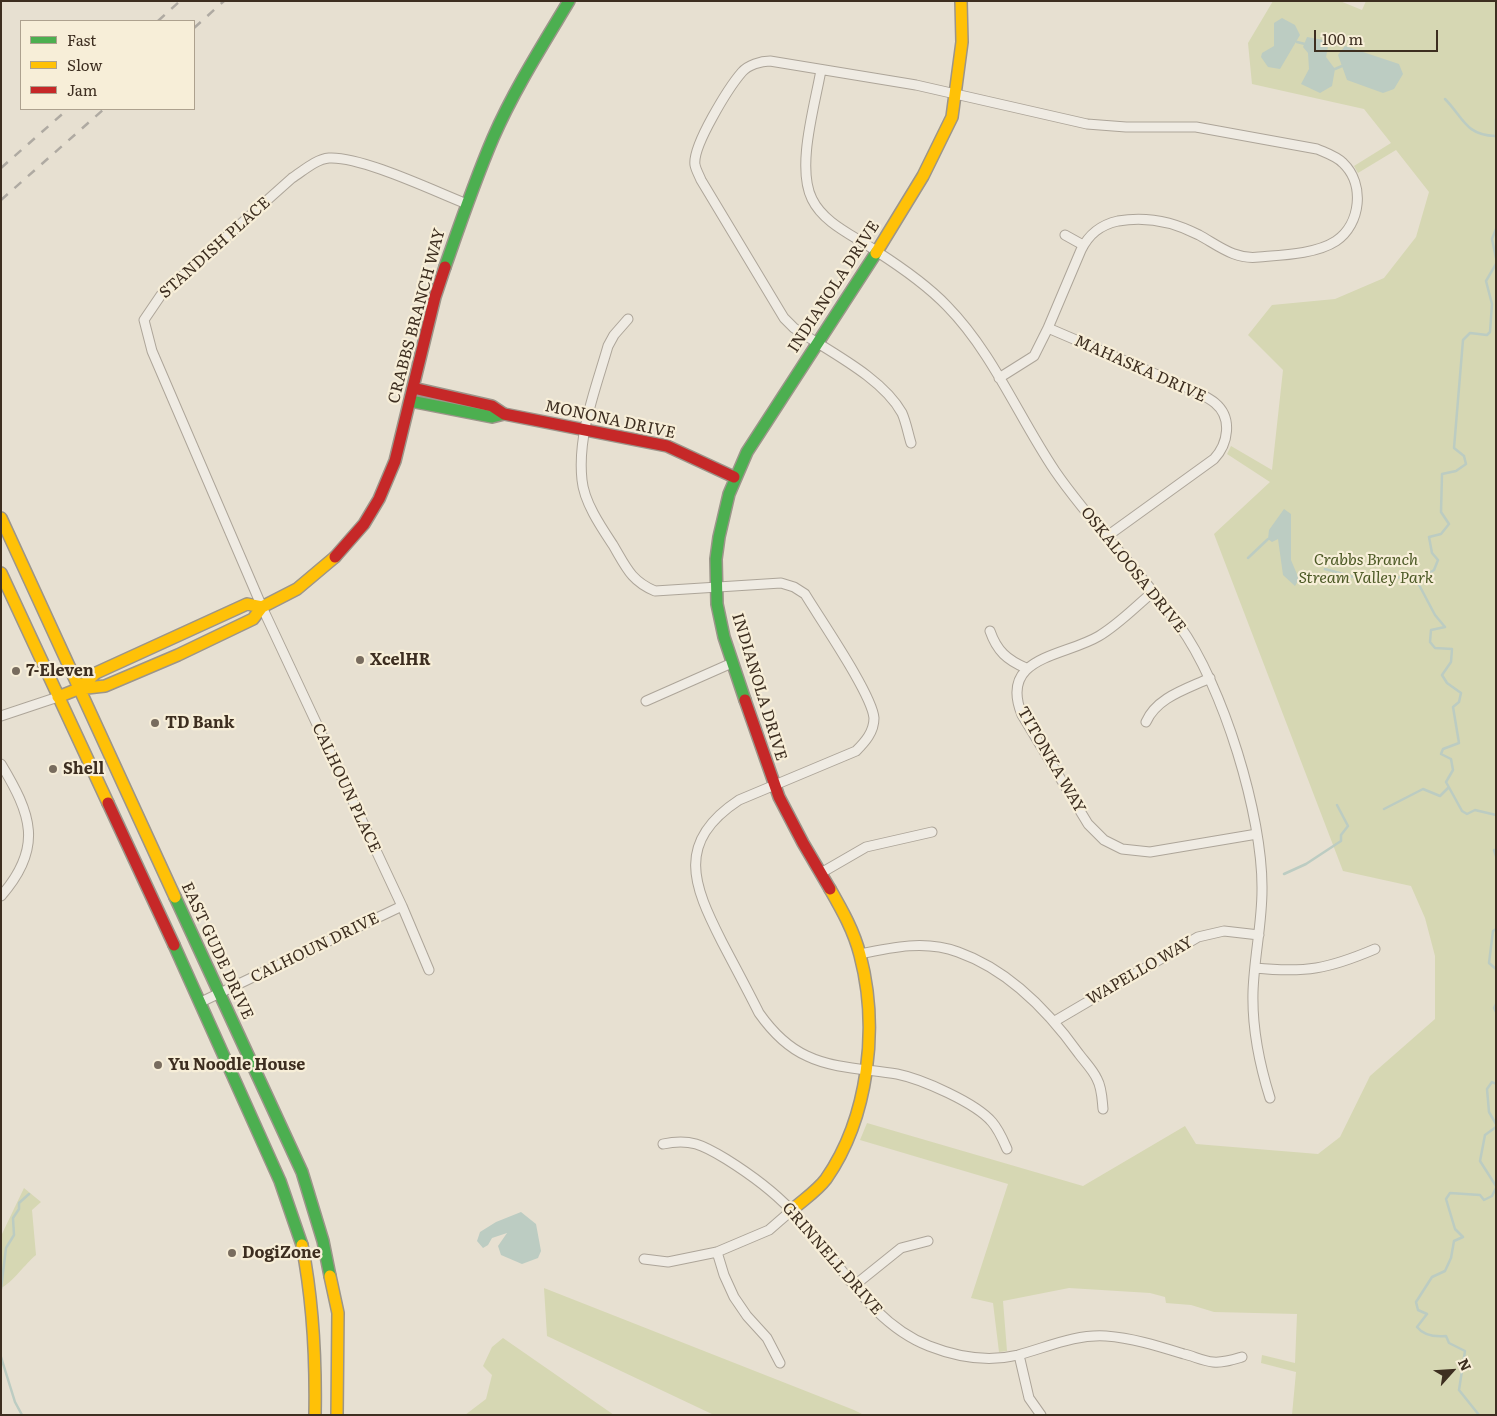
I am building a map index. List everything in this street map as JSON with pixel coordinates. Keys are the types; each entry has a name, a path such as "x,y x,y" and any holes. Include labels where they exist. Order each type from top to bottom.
{"street":[{"name":"CRABBS BRANCH WAY","path":"78,689 104,686 178,655 253,619 262,607 297,589 328,565 364,524 379,499 395,461 435,297 467,204 494,137 526,73 568,1"},
{"name":"INDIANOLA DRIVE","path":"644,1259 668,1262 717,1252 769,1230 825,1180 842,1150 854,1119 866,1070 869,1028 860,954 847,920 803,843 774,785 721,628 715,588 716,547 724,508 734,477 746,452 877,251 923,176 952,117 962,42 961,1"},
{"path":"911,443 902,414 890,396 868,377 794,328 784,318 701,180 695,164 698,146 715,114 743,71 761,61 770,60 916,85 1088,124 1126,128 1196,127 1316,149 1330,154 1344,164 1352,176 1357,189 1355,218 1337,240 1314,250 1256,258 1242,257 1222,250 1201,236 1182,227 1155,220 1133,219 1112,223 1097,229 1087,238 1083,245 1034,356 999,378"},
{"name":"OSKALOOSA DRIVE","path":"821,70 804,165 808,191 814,204 830,221 917,279 947,306 980,345 1056,472 1106,538 1180,626 1210,678 1226,717 1257,834 1262,885 1253,993 1254,1031 1259,1063 1270,1098"},
{"name":"STANDISH PLACE","path":"262,607 152,351 144,320 161,295 292,178 316,162 328,158 344,159 366,165 467,204"},
{"path":"1065,235 1083,245"},
{"path":"628,320 614,335 608,346 585,430 582,452 582,481 587,499 632,577 640,585 656,591 781,583 794,587 805,594 868,699 874,719 870,736 856,751 739,800 722,811 705,831 697,852 695,877 703,903 759,1013 771,1029 808,1057 899,1075 940,1088 981,1112 992,1122 1007,1150"},
{"name":"MAHASKA DRIVE","path":"1048,328 1195,391 1216,404 1226,421 1225,442 1214,459 1106,538"},
{"name":"MONONA DRIVE","path":"413,388 492,406 504,414 667,446 734,477"},
{"name":"MONONA DRIVE","path":"410,401 492,417 504,414"},
{"name":"EAST GUDE DRIVE","path":"1,518 78,689 302,1172 323,1242 338,1313 337,1415"},
{"path":"1,573 201,1002 280,1181 302,1246 315,1342 315,1415"},
{"path":"990,631 1001,654 1013,663 1026,668 1044,658 1099,636 1152,592"},
{"name":"CRABBS BRANCH WAY","path":"78,689 96,673 247,604 262,607"},
{"name":"CALHOUN PLACE","path":"262,607 402,906 429,970"},
{"path":"646,702 732,663"},
{"name":"TITONKA WAY","path":"1026,668 1020,676 1016,688 1016,702 1088,824 1104,840 1122,849 1150,852 1257,834"},
{"path":"1146,722 1150,712 1161,702 1210,678"},
{"path":"1,716 78,689"},
{"path":"1,764 21,797 28,833 24,860 13,882 1,896"},
{"path":"821,874 866,847 932,832"},
{"name":"CALHOUN DRIVE","path":"201,1002 402,906"},
{"name":"WAPELLO WAY","path":"1056,1021 1198,937 1224,932 1259,935"},
{"path":"860,954 912,945 935,946 958,951 986,965 1016,986 1056,1021 1097,1079 1102,1093 1103,1109"},
{"path":"1255,968 1290,971 1315,970 1341,964 1375,949"},
{"name":"GRINNELL DRIVE","path":"663,1144 685,1141 710,1150 753,1175 792,1210 888,1322 910,1338 928,1346 949,1353 977,1358 1000,1358 1069,1339 1105,1336 1144,1342 1212,1362 1225,1362 1242,1357"},
{"path":"855,1285 901,1248 928,1241"},
{"path":"717,1252 724,1276 734,1297 747,1316 767,1338 780,1363"},
{"path":"1019,1354 1030,1398 1041,1415"}],"green space":[{"name":"Crabbs Branch Stream Valley Park","path":"1273,1 1340,1 1362,10 1366,1 1496,1 1496,1415 1292,1415 1296,1372 1261,1363 1262,1355 1295,1363 1297,1314 1214,1312 1191,1305 1166,1303 1165,1297 1150,1293 1069,1288 1003,1301 1007,1351 999,1352 993,1303 971,1298 1008,1184 860,1140 867,1123 1083,1186 1185,1126 1196,1144 1318,1154 1340,1137 1370,1076 1435,1019 1435,956 1425,918 1411,886 1343,871 1214,534 1270,482 1227,454 1231,446 1272,470 1283,370 1248,335 1272,305 1335,299 1384,278 1416,237 1429,192 1396,150 1358,173 1354,166 1391,143 1364,109 1252,84 1248,43"},
{"path":"24,1188 41,1202 32,1210 36,1255 10,1282 1,1288 1,1236"},
{"path":"544,1288 864,1415 714,1415 547,1336"},
{"path":"503,1338 614,1415 465,1415 486,1399 492,1375 483,1366 492,1347"}],"shaded area":[{"path":"1282,18 1295,25 1300,35 1280,69 1268,67 1261,57 1262,53 1274,46 1274,23"},
{"path":"1307,37 1329,41 1326,57 1335,69 1332,86 1320,93 1301,84 1309,69 1308,53 1303,47"},
{"path":"1345,46 1399,64 1403,74 1394,89 1383,93 1347,80 1338,55"},
{"path":"1284,509 1291,514 1291,560 1299,579 1295,586 1283,575 1278,539 1272,542 1268,539 1269,530"},
{"path":"521,1212 536,1224 541,1251 538,1258 522,1264 501,1255 498,1246 507,1233 492,1238 488,1245 483,1248 477,1241 480,1232 496,1222"}],"waterway":[{"path":"1297,42 1305,44"},
{"path":"1335,69 1342,66"},
{"path":"1445,99 1471,129 1485,135 1495,136"},
{"path":"1496,119 1496,137"},
{"path":"1496,229 1492,239 1496,258"},
{"path":"1496,264 1486,281 1492,304 1490,332 1487,335 1470,333 1463,340 1454,448 1464,456 1466,464 1456,471 1442,474 1441,512 1449,524 1441,534 1429,537 1432,553 1438,560 1434,570 1417,581 1435,615 1445,627 1431,630 1430,642 1435,648 1452,649 1451,662 1442,675 1447,683 1461,693 1459,702 1453,707 1459,743 1443,749 1441,754 1451,759 1453,770 1446,782 1462,811 1467,814 1475,810 1496,815"},
{"path":"1248,558 1268,539"},
{"path":"1325,569 1354,577 1387,575 1417,581"},
{"path":"1384,809 1423,789 1440,796 1448,788"},
{"path":"1284,874 1306,864 1341,841 1341,835 1348,826 1337,805"},
{"path":"1496,850 1494,850 1496,856"},
{"path":"1496,929 1493,931 1489,963 1496,969"},
{"path":"1496,1004 1494,1008 1496,1012"},
{"path":"1496,1084 1492,1082 1487,1089 1489,1112 1496,1124"},
{"path":"1496,1127 1485,1135 1480,1161 1496,1186"},
{"path":"1479,1415 1459,1390 1465,1351 1449,1343 1446,1336 1430,1335 1420,1330 1417,1327 1427,1314 1418,1310 1416,1302 1432,1277 1445,1271 1451,1258 1454,1241 1463,1237 1455,1229 1446,1199 1450,1193 1480,1195 1484,1200 1492,1196 1496,1188"},
{"path":"1,1289 6,1248 14,1235 13,1218 19,1209 19,1203 29,1194"},
{"path":"1,1357 15,1402 22,1415"}],"railway":[{"path":"159,20 180,1"},
{"path":"195,27 224,1"},
{"path":"1,168 67,110"},
{"path":"1,200 103,110"}],"traffic: fast":[{"path":"445,267 480,170 501,120 569,1"},
{"path":"745,700 724,637 717,604 716,559 729,494 747,452 876,253"},
{"path":"410,401 492,417 504,414"},
{"path":"175,897 302,1172 323,1241 330,1276"},
{"path":"174,945 280,1181 302,1245"}],"traffic: slow":[{"path":"876,253 923,176 952,117 962,42 961,1"},
{"path":"1,518 175,897"},
{"path":"78,689 105,686 178,655 253,619 262,607 297,589 335,557"},
{"path":"1,573 108,803"},
{"path":"58,697 78,689 96,673 247,604 262,607"},
{"path":"792,1210 826,1179 841,1155 861,1100 866,1071 869,1041 866,983 854,938 830,889"},
{"path":"302,1245 309,1287 313,1330 315,1415"},
{"path":"330,1276 338,1313 337,1415"}],"traffic: jam":[{"path":"335,557 364,524 379,499 395,461 435,297 445,267"},
{"path":"413,388 492,406 504,414 667,446 734,477"},
{"path":"745,700 779,797 830,889"},
{"path":"108,803 174,945"}],"place":[{"name":"XcelHR","path":"360,660"},
{"name":"7-Eleven","path":"16,671"},
{"name":"TD Bank","path":"155,723"},
{"name":"Shell","path":"53,769"},
{"name":"Yu Noodle House","path":"158,1065"},
{"name":"DogiZone","path":"232,1253"}]}
